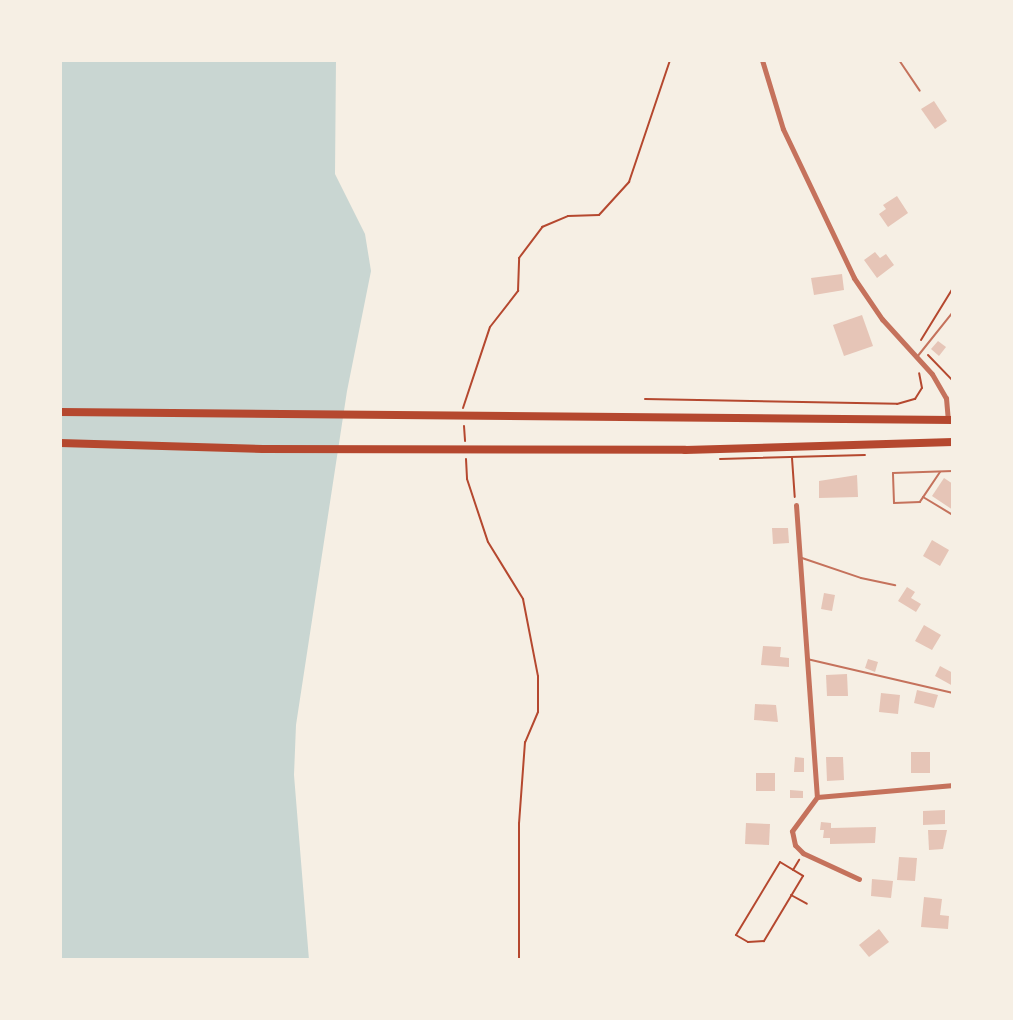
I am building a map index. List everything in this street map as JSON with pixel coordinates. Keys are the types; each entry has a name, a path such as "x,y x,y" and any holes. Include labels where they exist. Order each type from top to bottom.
{"main road":[{"path":"60,412 271,417 596,414 951,420"},
{"path":"60,444 263,449 685,450 953,442"}],"street":[{"path":"762,60 783,129 854,278 882,319 915,355 946,398 951,420"},
{"path":"795,506 816,797 792,831 795,845 803,853 859,879"},
{"path":"816,797 953,785"}],"lane":[{"path":"899,60 920,91"},
{"path":"915,355 923,350 953,312"},
{"path":"940,472 920,502 894,503 893,473 940,472 952,472"},
{"path":"923,496 953,515"},
{"path":"799,558 861,578 895,585"},
{"path":"807,659 953,693"}],"path":[{"path":"463,412 462,401 490,327 518,291 519,258 542,227 568,216 599,214 629,182 670,60"},
{"path":"953,288 918,345 953,381"},
{"path":"645,399 897,404 915,399 922,388 915,355"},
{"path":"464,423 465,446"},
{"path":"466,457 467,479 488,542 523,599 538,676 538,712 525,742 519,824 519,960"},
{"path":"792,458 795,506"},
{"path":"793,870 803,853"},
{"path":"780,862 803,876 791,895 764,941 748,942 736,935 780,862"},
{"path":"791,895 807,904"}],"shaded area":[{"path":"60,60 336,60 335,174 365,234 371,271 347,391 296,725 294,775 309,960 60,960"}],"building":[{"path":"934,101 947,121 935,129 921,109"},
{"path":"897,196 908,213 888,227 879,214 886,209 883,205"},
{"path":"875,252 880,258 886,254 894,265 877,278 864,260"},
{"path":"842,274 844,290 814,295 811,278"},
{"path":"862,315 873,346 844,356 833,325"},
{"path":"938,341 946,347 939,356 931,349"},
{"path":"857,475 858,497 819,498 819,481"},
{"path":"944,478 953,484 953,510 932,496"},
{"path":"772,528 788,528 789,543 773,544"},
{"path":"932,540 949,550 940,566 923,556"},
{"path":"907,587 915,592 911,598 921,604 916,612 898,601"},
{"path":"824,593 835,595 832,611 821,609"},
{"path":"924,625 941,635 932,650 915,641"},
{"path":"763,646 781,647 780,657 789,658 789,667 761,665"},
{"path":"868,659 878,662 875,672 865,668"},
{"path":"940,666 953,673 953,686 935,676"},
{"path":"847,674 848,696 827,696 826,675"},
{"path":"917,690 938,695 934,708 914,703"},
{"path":"881,693 900,695 898,714 879,712"},
{"path":"755,704 776,705 778,722 754,720"},
{"path":"911,752 930,752 930,773 911,773"},
{"path":"795,757 804,758 804,772 794,772"},
{"path":"826,757 843,757 844,780 827,781"},
{"path":"756,773 775,773 775,791 756,791"},
{"path":"790,790 803,791 803,798 790,798"},
{"path":"945,810 945,824 923,825 923,811"},
{"path":"821,822 831,823 831,828 876,827 875,843 830,844 830,838 823,838 824,830 820,830"},
{"path":"746,823 770,824 769,845 745,844"},
{"path":"928,830 947,830 943,849 929,850"},
{"path":"899,857 917,858 915,881 897,880"},
{"path":"872,879 893,881 891,898 871,896"},
{"path":"924,897 942,899 940,915 949,916 948,929 921,927"},
{"path":"879,929 889,942 869,957 859,945"}]}
